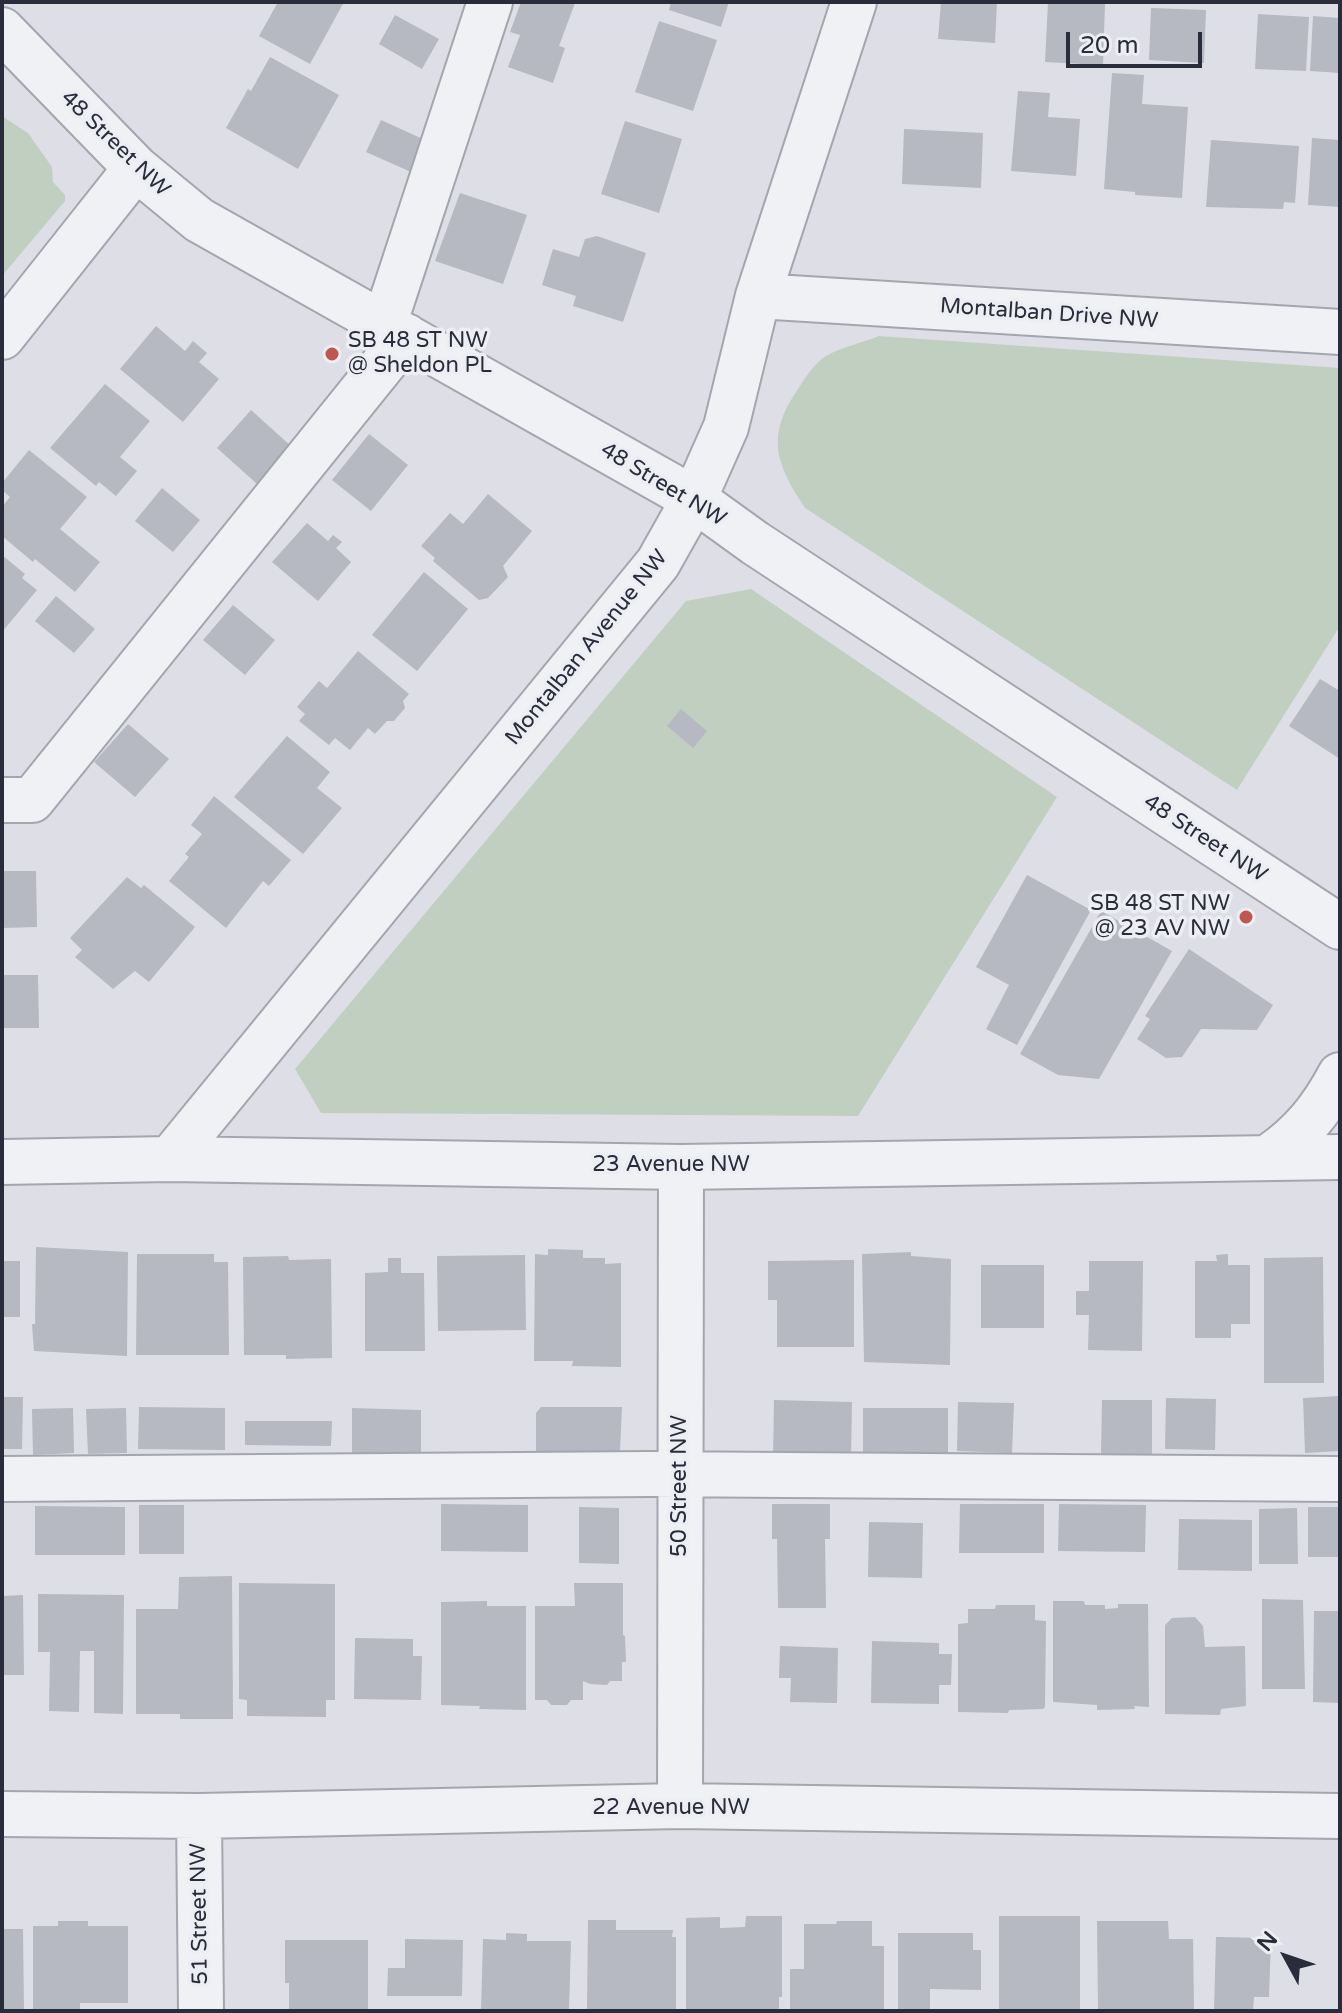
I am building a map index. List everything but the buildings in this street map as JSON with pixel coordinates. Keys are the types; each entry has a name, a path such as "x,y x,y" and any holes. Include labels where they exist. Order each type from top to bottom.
{"street":[{"path":"2,800 32,800 395,330 490,2"},
{"name":"Montalban Avenue NW","path":"170,1159 658,563 694,499 726,427 758,296 854,2"},
{"name":"48 Street NW","path":"2,30 136,168 199,220 694,499 768,552 1335,932"},
{"path":"2,337 136,168"},
{"name":"Montalban Drive NW","path":"758,296 1340,332"},
{"path":"1270,1156 1293,1140 1312,1121 1340,1075"},
{"name":"23 Avenue NW","path":"2,1162 170,1159 681,1167 1340,1157"},
{"name":"50 Street NW","path":"680,1806 681,1167"},
{"path":"2,1479 679,1475 1340,1479"},
{"name":"22 Avenue NW","path":"2,1814 199,1816 680,1806 1340,1816"},
{"name":"51 Street NW","path":"199,1816 201,2011"}],"green space":[{"path":"2,116 28,133 52,167 53,182 65,195 65,201 2,276"},
{"path":"879,336 1340,368 1340,626 1237,790 805,508 781,463 778,436 781,422 814,366 839,350"},
{"path":"751,589 1057,797 858,1116 321,1113 295,1069 686,601"}],"place":[{"name":"SB 48 ST NW @ Sheldon PL","path":"332,354"},
{"name":"SB 48 ST NW @ 23 AV NW","path":"1246,917"}]}
